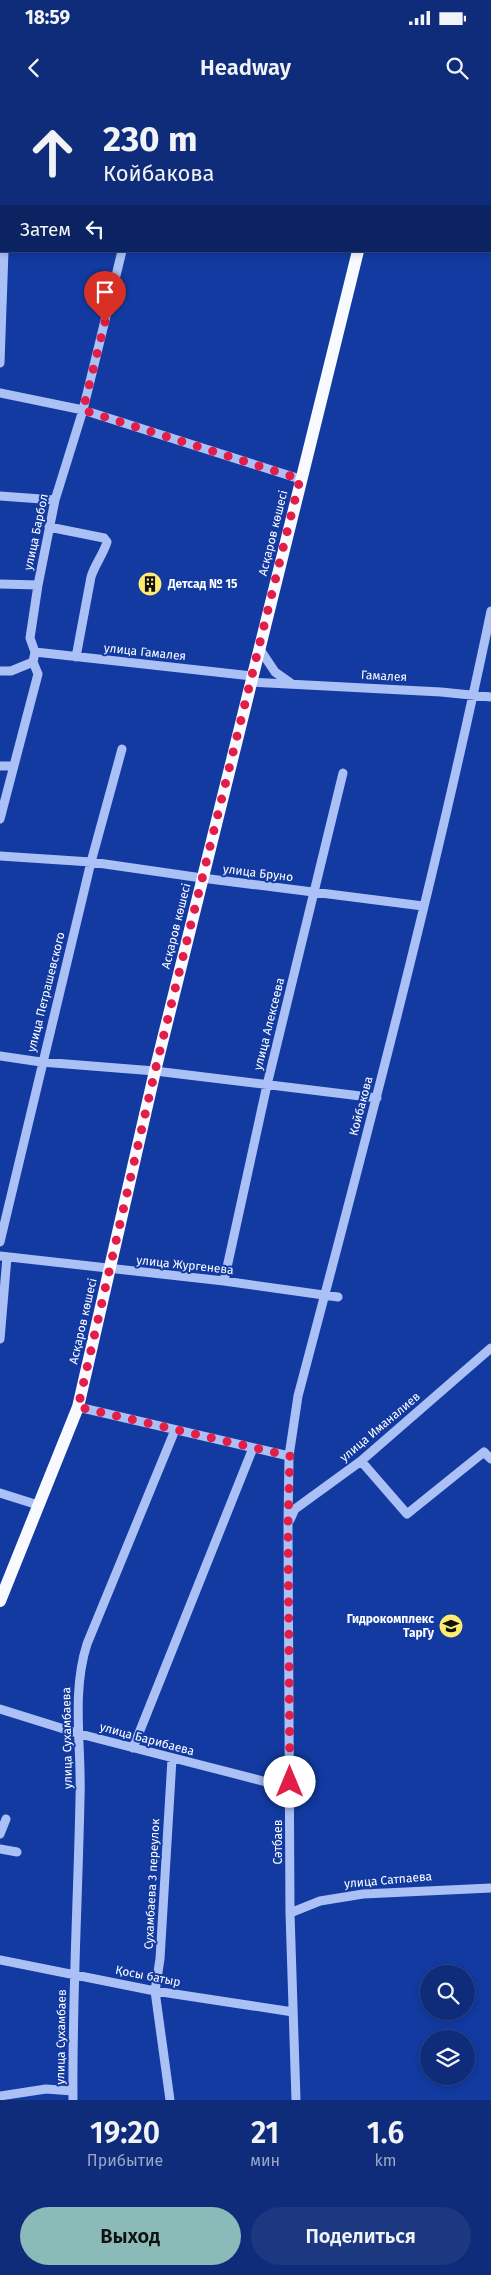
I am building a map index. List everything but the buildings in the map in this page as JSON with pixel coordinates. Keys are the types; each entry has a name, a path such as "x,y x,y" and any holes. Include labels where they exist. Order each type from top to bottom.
{"main road":[{"name":"Асқаров көшесі","path":"0,1601 78,1407 155,1071 300,479 358,252"}],"street":[{"path":"0,363 4,252"},
{"name":"улица Барбол","path":"0,819 38,674 33,662 35,652 30,638 38,585 55,500 83,410 122,252"},
{"path":"0,392 83,410 300,479"},
{"path":"0,496 55,500"},
{"path":"50,527 104,538 107,542 104,552 94,564 76,657"},
{"path":"0,584 38,585"},
{"name":"Койбакова","path":"288,1525 290,1456 298,1396 377,1098 474,695 491,611"},
{"path":"259,648 275,672 292,684"},
{"name":"улица Гамалея","path":"35,652 292,684"},
{"path":"0,671 12,671 33,662"},
{"name":"Гамалея","path":"292,684 474,695"},
{"path":"474,695 491,697"},
{"name":"улица Петрашевского","path":"0,1242 91,862 122,749"},
{"path":"0,766 14,766"},
{"name":"улица Алексеева","path":"224,1281 267,1085 342,773"},
{"name":"улица Бруно","path":"0,856 91,862 423,906"},
{"path":"0,1056 42,1062 155,1071 377,1098"},
{"path":"0,1339 4,1257"},
{"name":"улица Жургенева","path":"4,1257 109,1270 224,1281 324,1297 338,1297"},
{"name":"улица Иманалиев","path":"288,1525 295,1509 361,1461 491,1348"},
{"path":"78,1407 290,1456"},
{"name":"улица Сухамбаева","path":"75,1974 80,1800 78,1686 83,1656 175,1430"},
{"path":"133,1748 253,1448"},
{"path":"361,1461 407,1514 484,1452 491,1459"},
{"path":"0,1494 38,1505"},
{"name":"Сәтбаев","path":"288,1525 290,1913 296,2100"},
{"name":"улица Барибаева","path":"0,1709 80,1734 290,1788"},
{"name":"Сухамбаева 3 переулок","path":"170,2100 155,1991 160,1959 172,1759"},
{"path":"0,1834 6,1818"},
{"path":"0,1849 16,1852"},
{"name":"улица Сатпаева","path":"290,1913 320,1901 363,1894 491,1888"},
{"name":"Қосы батыр","path":"0,1960 155,1991 293,2012"},
{"name":"улица Сухамбаев","path":"73,2096 75,1974"},
{"path":"0,2096 46,2089 73,2096"}],"place":[{"name":"Детсад № 15","path":"150,584"},
{"name":"Гидрокомплекс ТарГу","path":"451,1626"}],"route":[{"path":"105,322 83,410 300,479 155,1071 78,1407 290,1456 288,1525 290,1782"}]}
